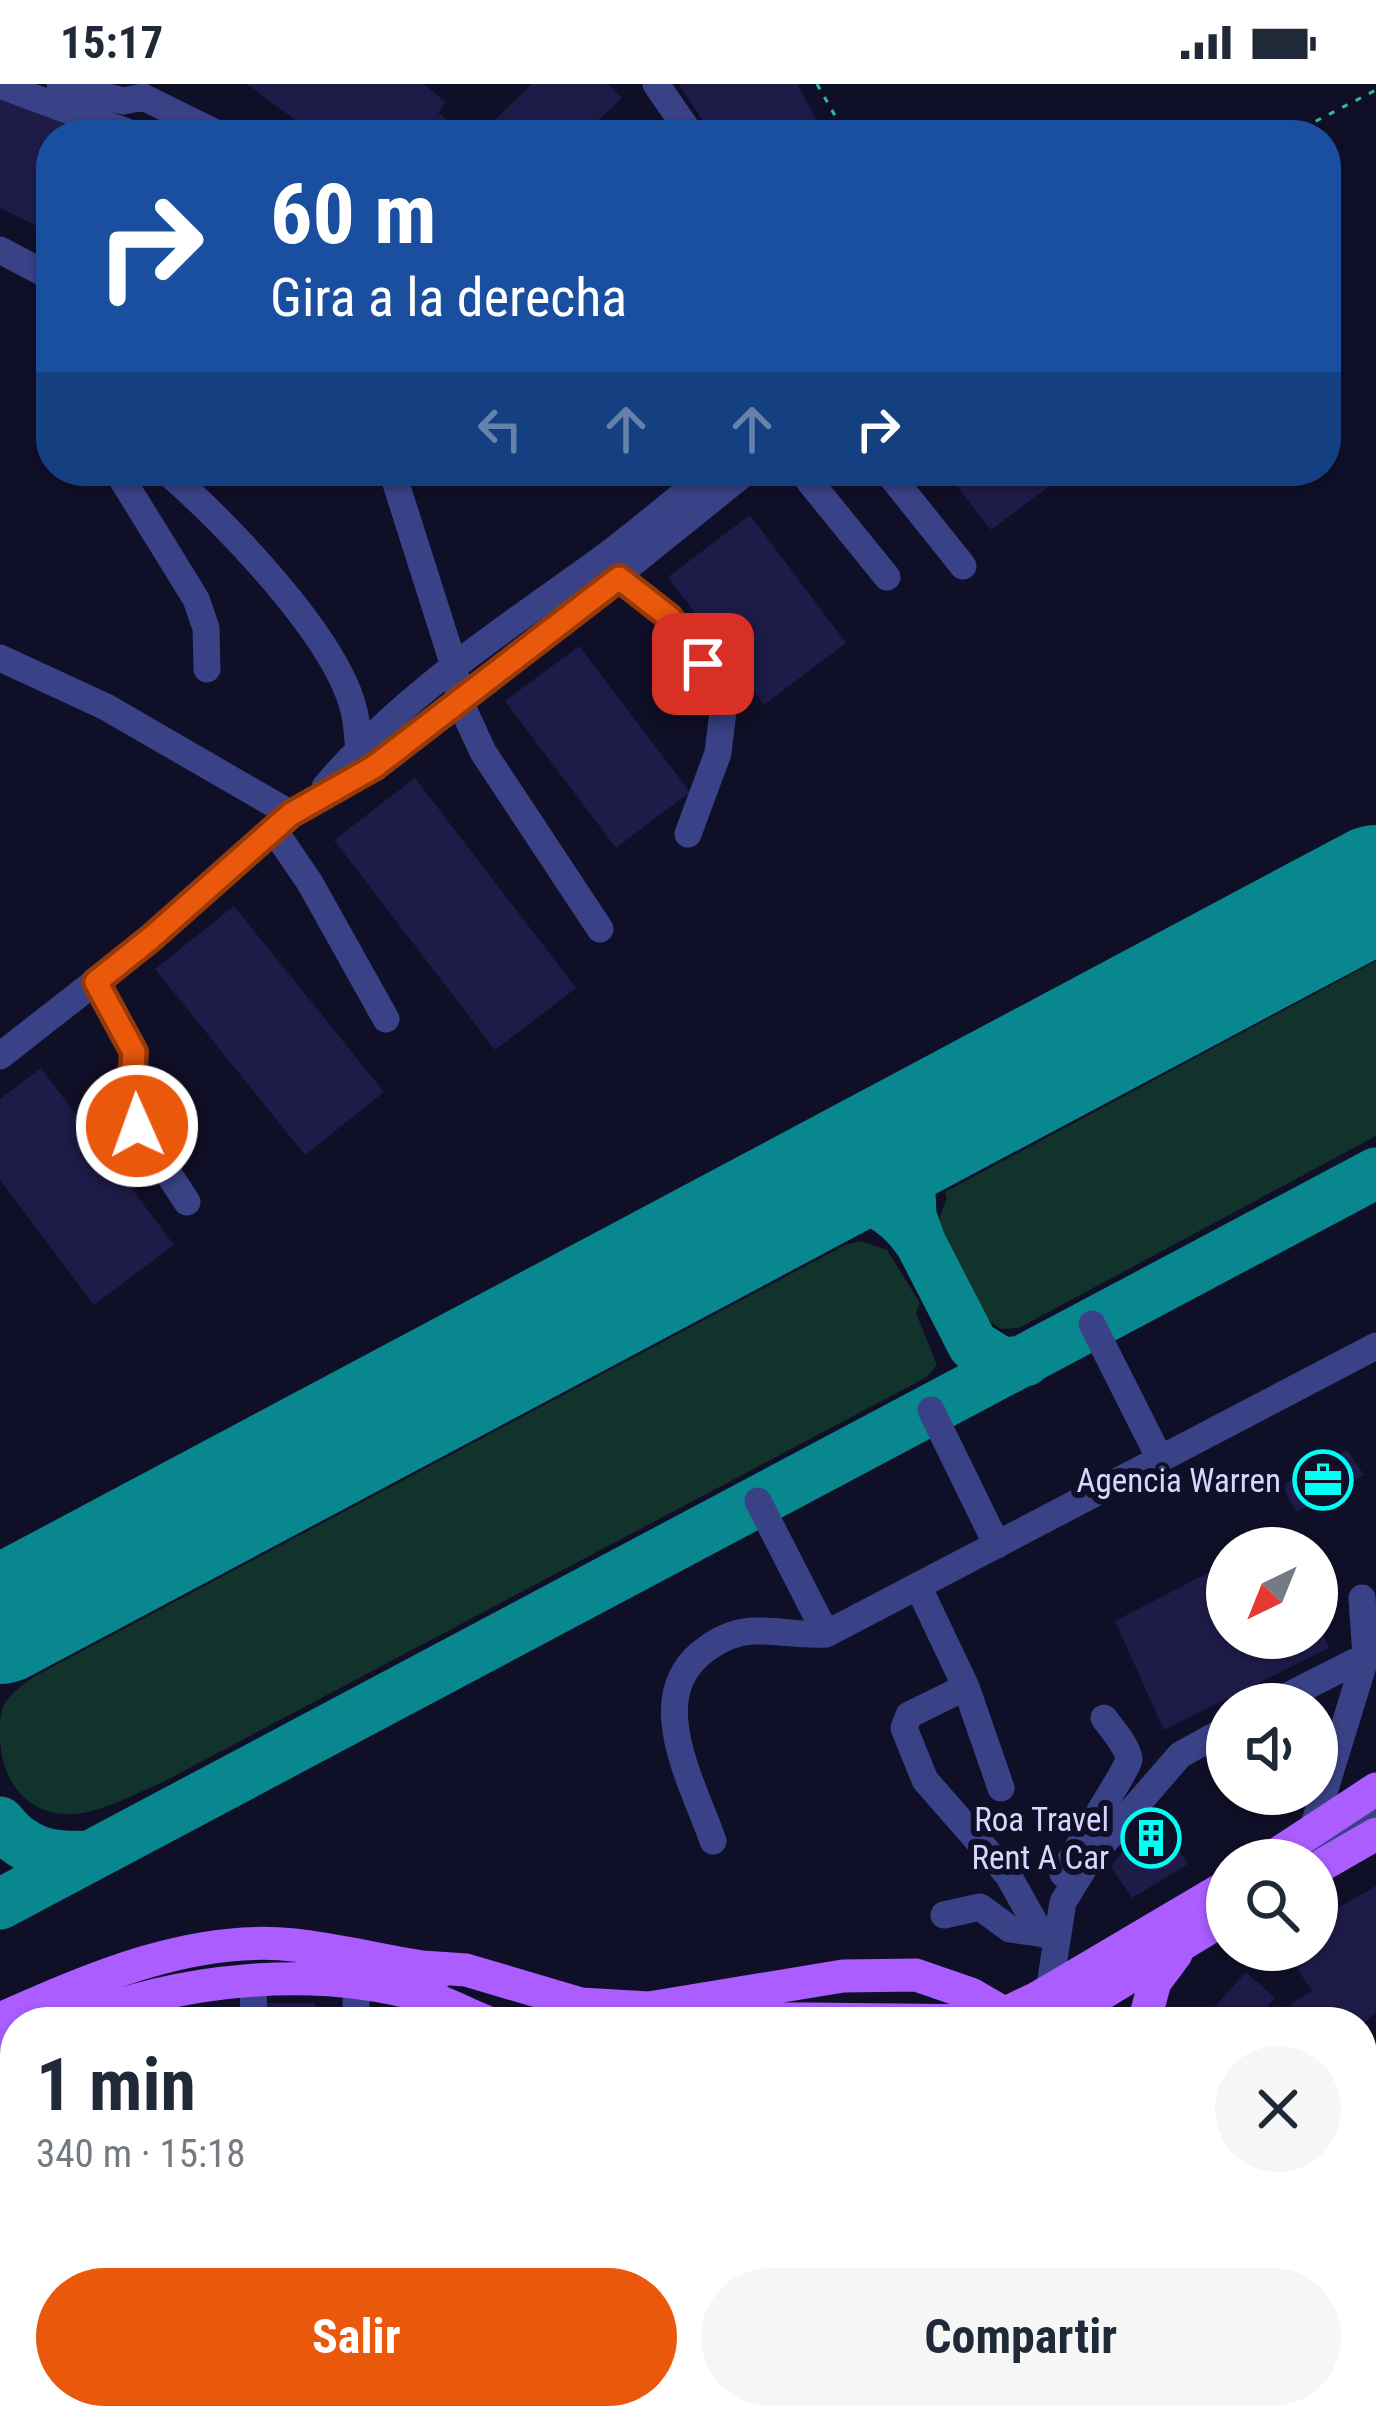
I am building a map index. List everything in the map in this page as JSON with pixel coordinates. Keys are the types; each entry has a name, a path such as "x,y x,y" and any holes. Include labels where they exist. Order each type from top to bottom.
{"main road":[{"path":"1314,1839 1376,1789"},
{"path":"1338,1856 1376,1834"},
{"path":"1049,2007 1206,1900"},
{"path":"1051,2007 1206,1928"},
{"path":"1148,2007 1155,1982 1188,1938"},
{"path":"28,2007 148,1961 234,1944 292,1945 427,1995"},
{"path":"427,1995 466,1970 581,2004 632,2007"},
{"path":"655,2007 843,1976 916,1975 970,1994 1031,2007"},
{"path":"168,2007 253,1980 357,1984 493,2007"}],"street":[{"path":"60,84 123,101 148,91 195,120"},
{"path":"656,84 674,120"},
{"path":"0,85 95,120"},
{"path":"0,250 36,269"},
{"path":"126,486 196,599 206,628 208,669"},
{"path":"183,486 219,517 327,654 354,708 361,760"},
{"path":"397,486 454,666 460,702 483,752 600,929"},
{"path":"361,760 460,702 695,486"},
{"path":"0,1056 151,938 361,760 454,666 608,570 726,486"},
{"path":"813,486 887,577"},
{"path":"898,486 964,566"},
{"path":"608,570 669,617 703,664 723,711 718,753 688,834"},
{"path":"0,658 106,707 293,814 310,883 386,1019"},
{"path":"96,982 134,1052 130,1103 137,1126 188,1202"},
{"path":"1092,1324 1160,1460"},
{"path":"713,1841 675,1729 674,1694 679,1676 695,1656 724,1637 750,1631 826,1634 1376,1346"},
{"path":"931,1410 998,1545"},
{"path":"758,1501 826,1634"},
{"path":"918,1586 946,1637 1001,1788"},
{"path":"1308,1839 1371,1653 1362,1598"},
{"path":"1313,1683 1371,1653"},
{"path":"966,1687 909,1715 904,1728 925,1780 1008,1875 1049,1935"},
{"path":"1063,1902 1064,1870 1104,1800 1128,1770 1129,1757 1105,1718"},
{"path":"1045,2007 1049,1935 1089,1859 1180,1756 1206,1741"},
{"path":"1320,1839 1376,1815"},
{"path":"944,1915 980,1907 1000,1924 1049,1935"},
{"path":"253,1980 254,2007"},
{"path":"356,2007 357,1984"}],"path":[{"path":"817,84 837,120"},
{"path":"1318,120 1376,90"}],"green space":[{"path":"1376,961 1376,1136 1019,1328 1001,1329 978,1312 941,1236 945,1192"},
{"path":"861,1241 887,1250 920,1303 916,1313 937,1365 927,1377 163,1782 77,1814 36,1806 16,1788 1,1749 1,1718 9,1697 32,1678 845,1245"}],"building":[{"path":"247,84 424,84 445,102 438,113 448,120 296,120"},
{"path":"532,84 608,84 622,98 599,120 495,120"},
{"path":"679,84 797,84 817,120 702,120"},
{"path":"0,93 58,120 36,120 36,226 0,208"},
{"path":"957,486 1050,486 991,530"},
{"path":"750,515 846,643 764,705 668,577"},
{"path":"579,646 690,792 616,848 505,701"},
{"path":"415,778 576,988 495,1050 334,840"},
{"path":"234,906 384,1092 305,1155 155,969"},
{"path":"41,1068 174,1245 94,1305 0,1180 0,1099"},
{"name":"Agencia Warren","path":"1347,1450 1364,1475 1296,1512 1282,1485"},
{"path":"1206,1574 1206,1659 1307,1659 1259,1683 1206,1683 1206,1709 1164,1730 1115,1621"},
{"name":"Roa Travel Rent A Car","path":"1152,1812 1188,1864 1132,1898 1111,1867"},
{"path":"1376,1886 1376,2007 1290,2004 1312,1991 1299,1971 1338,1971 1338,1908"},
{"path":"1246,1972 1275,1998 1267,2007 1214,2007"},
{"path":"268,2003 315,2003 315,2007 268,2007"}],"taxiway":[{"path":"944,1118 919,1147 909,1172 911,1216 973,1345 1002,1363 1025,1361"},
{"path":"0,1904 1376,1173"},
{"path":"798,1196 836,1194 868,1200 896,1215 921,1244"},
{"path":"0,1822 29,1847 63,1856 89,1856"}],"runway":[{"path":"0,1621 1376,888"}],"place":[{"name":"Agencia Warren","path":"1323,1480"},
{"name":"Roa Travel Rent A Car","path":"1151,1838"}],"route":[{"path":"137,1126 130,1103 134,1052 96,982 291,814 374,767 619,578 669,617 703,664"}]}
